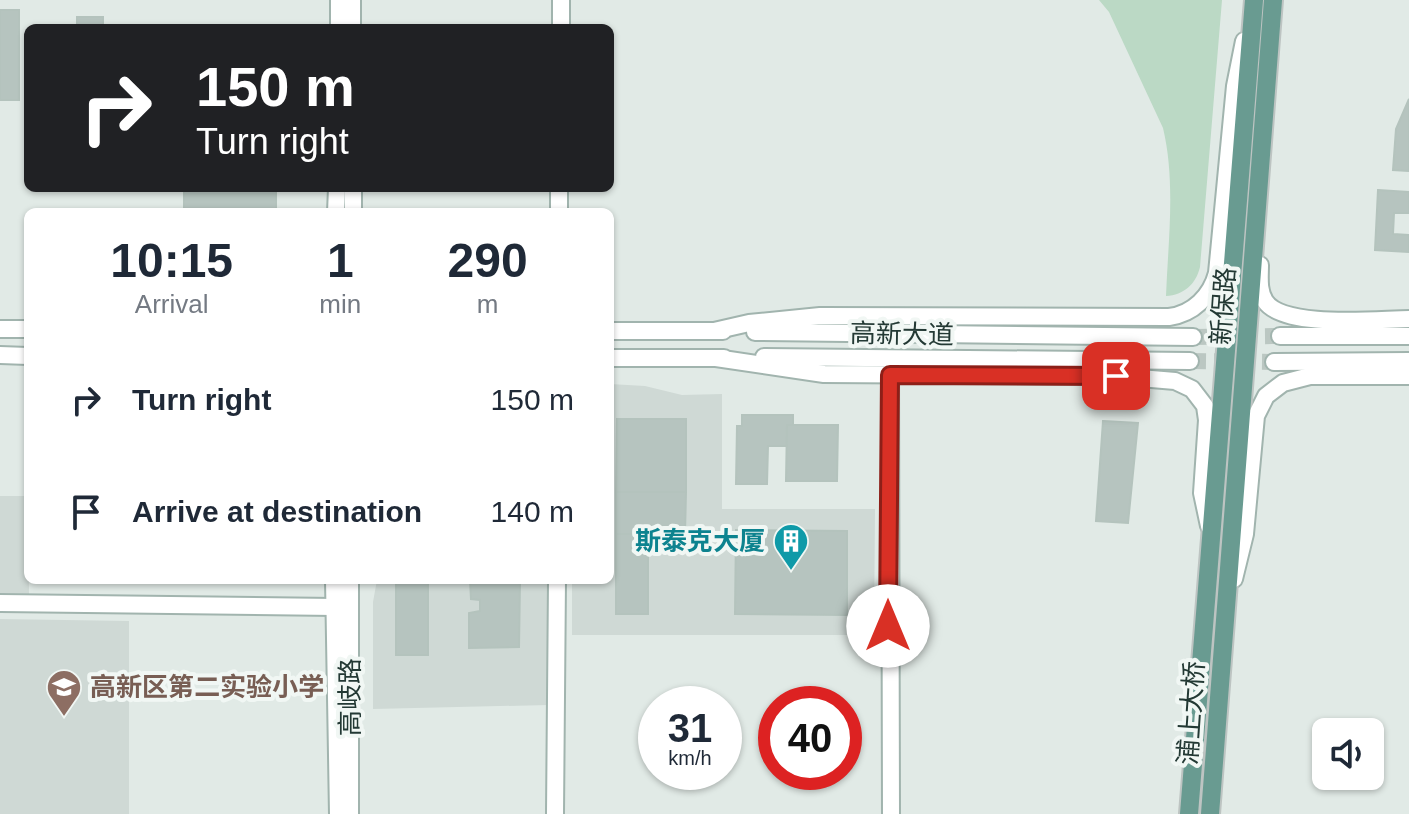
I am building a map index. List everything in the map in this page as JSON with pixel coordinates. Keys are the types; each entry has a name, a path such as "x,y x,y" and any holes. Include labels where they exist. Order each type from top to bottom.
{"main road":[{"path":"339,0 339,24"},
{"path":"352,0 352,24"},
{"path":"561,0 561,24"},
{"path":"714,331 749,323 820,316 1169,317 1185,313 1208,294 1217,273 1235,86 1252,0"},
{"name":"新保路","path":"1216,614 1212,541 1252,0"},
{"name":"新保路","path":"1216,614 1273,0"},
{"path":"1258,179 1260,288 1266,303 1288,316 1312,319 1409,319"},
{"path":"0,329 24,329"},
{"name":"高新大道","path":"614,331 1193,337"},
{"path":"1280,336 1409,336"},
{"path":"0,355 24,356"},
{"name":"高新大道","path":"614,358 1190,361"},
{"path":"716,358 824,374 1131,376 1161,378 1185,385 1200,396 1207,420 1202,493 1212,541"},
{"path":"1274,362 1409,361"},
{"path":"890,375 891,814"},
{"path":"1189,814 1216,614 1245,534 1256,416 1266,396 1283,383 1310,376 1409,376"},
{"name":"高岐路","path":"334,584 338,814"},
{"name":"高岐路","path":"350,584 350,814"},
{"path":"555,814 557,584"},
{"path":"0,603 335,607"},
{"name":"浦上大桥","path":"1210,814 1216,614"}],"shaded area":[{"path":"614,384 645,386 682,395 722,394 722,509 875,509 874,635 572,635 572,584 614,584"},
{"path":"0,496 24,496 24,584 29,584 29,594 0,593"},
{"path":"376,584 547,584 548,705 373,709 373,602"},
{"name":"高新区第二实验小学","path":"0,619 129,621 129,814 0,814"}],"green space":[{"path":"1099,0 1222,0 1200,267 1196,279 1188,288 1172,295 1166,296 1170,191 1163,128 1109,12"}],"building":[{"path":"0,10 19,10 19,100 0,100"},
{"path":"77,17 103,17 103,24 77,24"},
{"path":"1409,99 1409,171 1393,170 1396,129"},
{"path":"1378,190 1409,192 1409,213 1394,213 1393,234 1409,235 1409,252 1375,250"},
{"path":"184,192 276,192 276,208 184,208"},
{"path":"742,415 793,415 793,425 787,425 787,446 768,446 767,484 736,484 737,426 742,426"},
{"path":"617,419 686,419 686,492 616,492"},
{"path":"1103,421 1138,423 1128,523 1096,521"},
{"path":"787,425 838,425 837,481 786,481"},
{"path":"616,492 686,492 685,534 616,534"},
{"name":"斯泰克大厦","path":"736,530 847,531 847,615 735,614"},
{"path":"616,534 648,534 648,614 616,614"},
{"path":"396,584 428,584 428,655 396,655"},
{"path":"470,584 520,584 519,647 469,648 469,613 480,611 480,600 471,599"}],"tunnel":[{"path":"1193,337 1280,336"},
{"path":"1190,361 1274,362"}],"place":[{"name":"斯泰克大厦","path":"791,572"},
{"name":"高新区第二实验小学","path":"64,718"}],"route":[{"path":"888,626 890,375 1116,376"}]}
